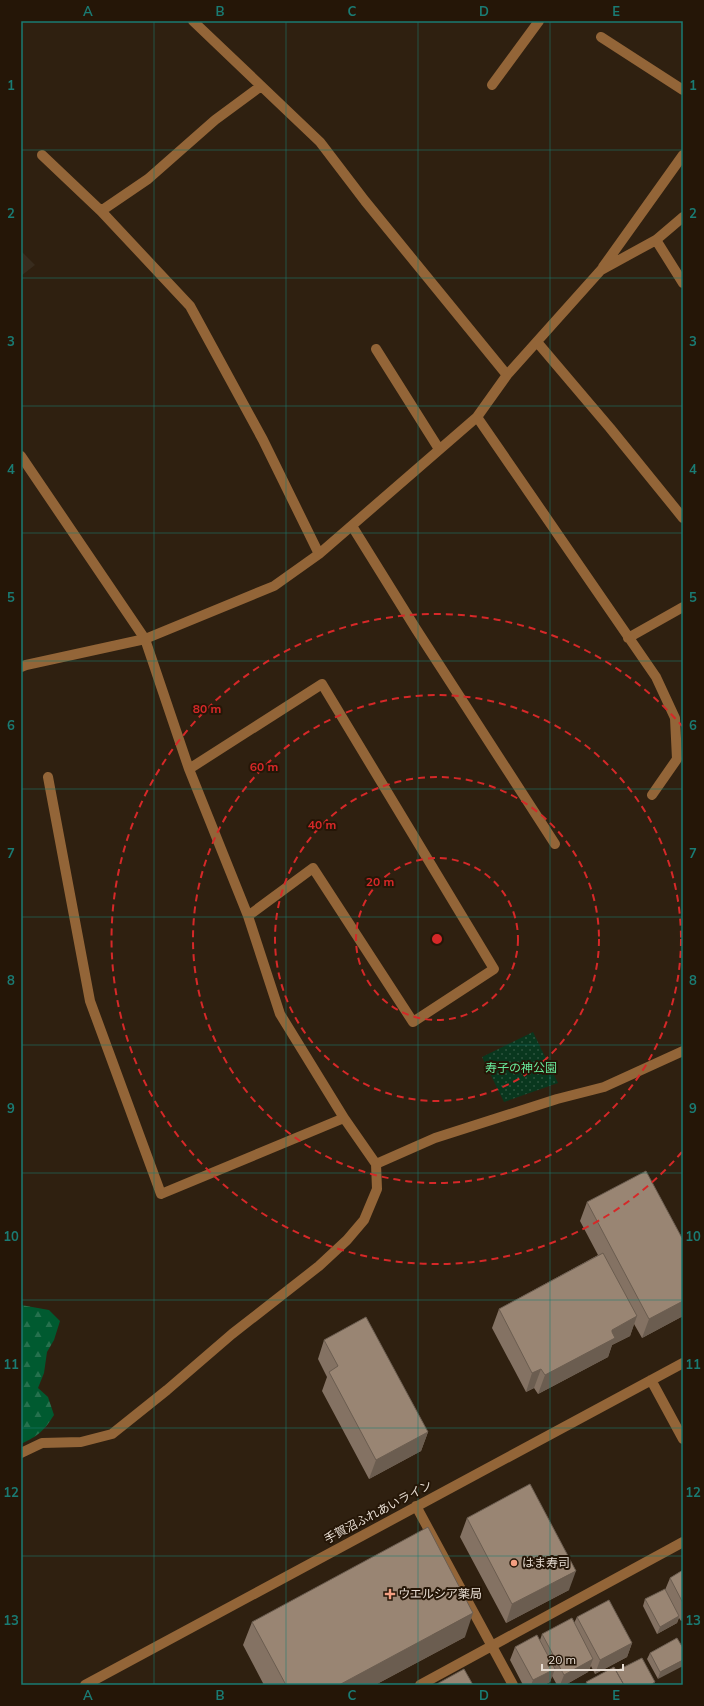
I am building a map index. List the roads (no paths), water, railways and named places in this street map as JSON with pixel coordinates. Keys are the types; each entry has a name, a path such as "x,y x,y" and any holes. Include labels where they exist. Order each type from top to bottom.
{"street":[{"path":"193,21 320,142 365,201 507,375"},
{"path":"492,85 539,21"},
{"path":"601,38 683,90"},
{"path":"101,210 148,179 215,120 261,86"},
{"path":"42,155 101,210 190,306 264,440 319,554"},
{"path":"21,667 145,639 274,586 319,554 477,417 507,375 601,270 683,155"},
{"path":"601,270 656,240 683,217"},
{"path":"656,240 683,283"},
{"path":"537,342 610,428 683,518"},
{"path":"376,349 439,449"},
{"path":"477,417 656,677 675,718 677,759 652,795"},
{"path":"21,456 145,639 189,769 248,916 280,1014 344,1118 376,1164 377,1188 364,1220 347,1240 319,1266 232,1334 167,1390 112,1434 80,1442 42,1443 21,1453"},
{"path":"352,526 416,629 555,844"},
{"path":"628,638 683,607"},
{"path":"189,769 322,684 494,969 412,1022 313,868 248,916"},
{"path":"48,777 90,1000 161,1194 344,1118"},
{"path":"376,1164 435,1138 557,1099 604,1087 683,1051"},
{"name":"手賀沼ふれあいライン","path":"85,1685 683,1362"},
{"path":"651,1380 683,1439"},
{"path":"416,1506 513,1685"},
{"path":"420,1685 683,1542"}],"place":[{"name":"はま寿司","path":"514,1563"},
{"name":"ウエルシア薬局","path":"390,1594"}],"park label":[{"name":"寿子の神公園","path":"521,1068"}]}
